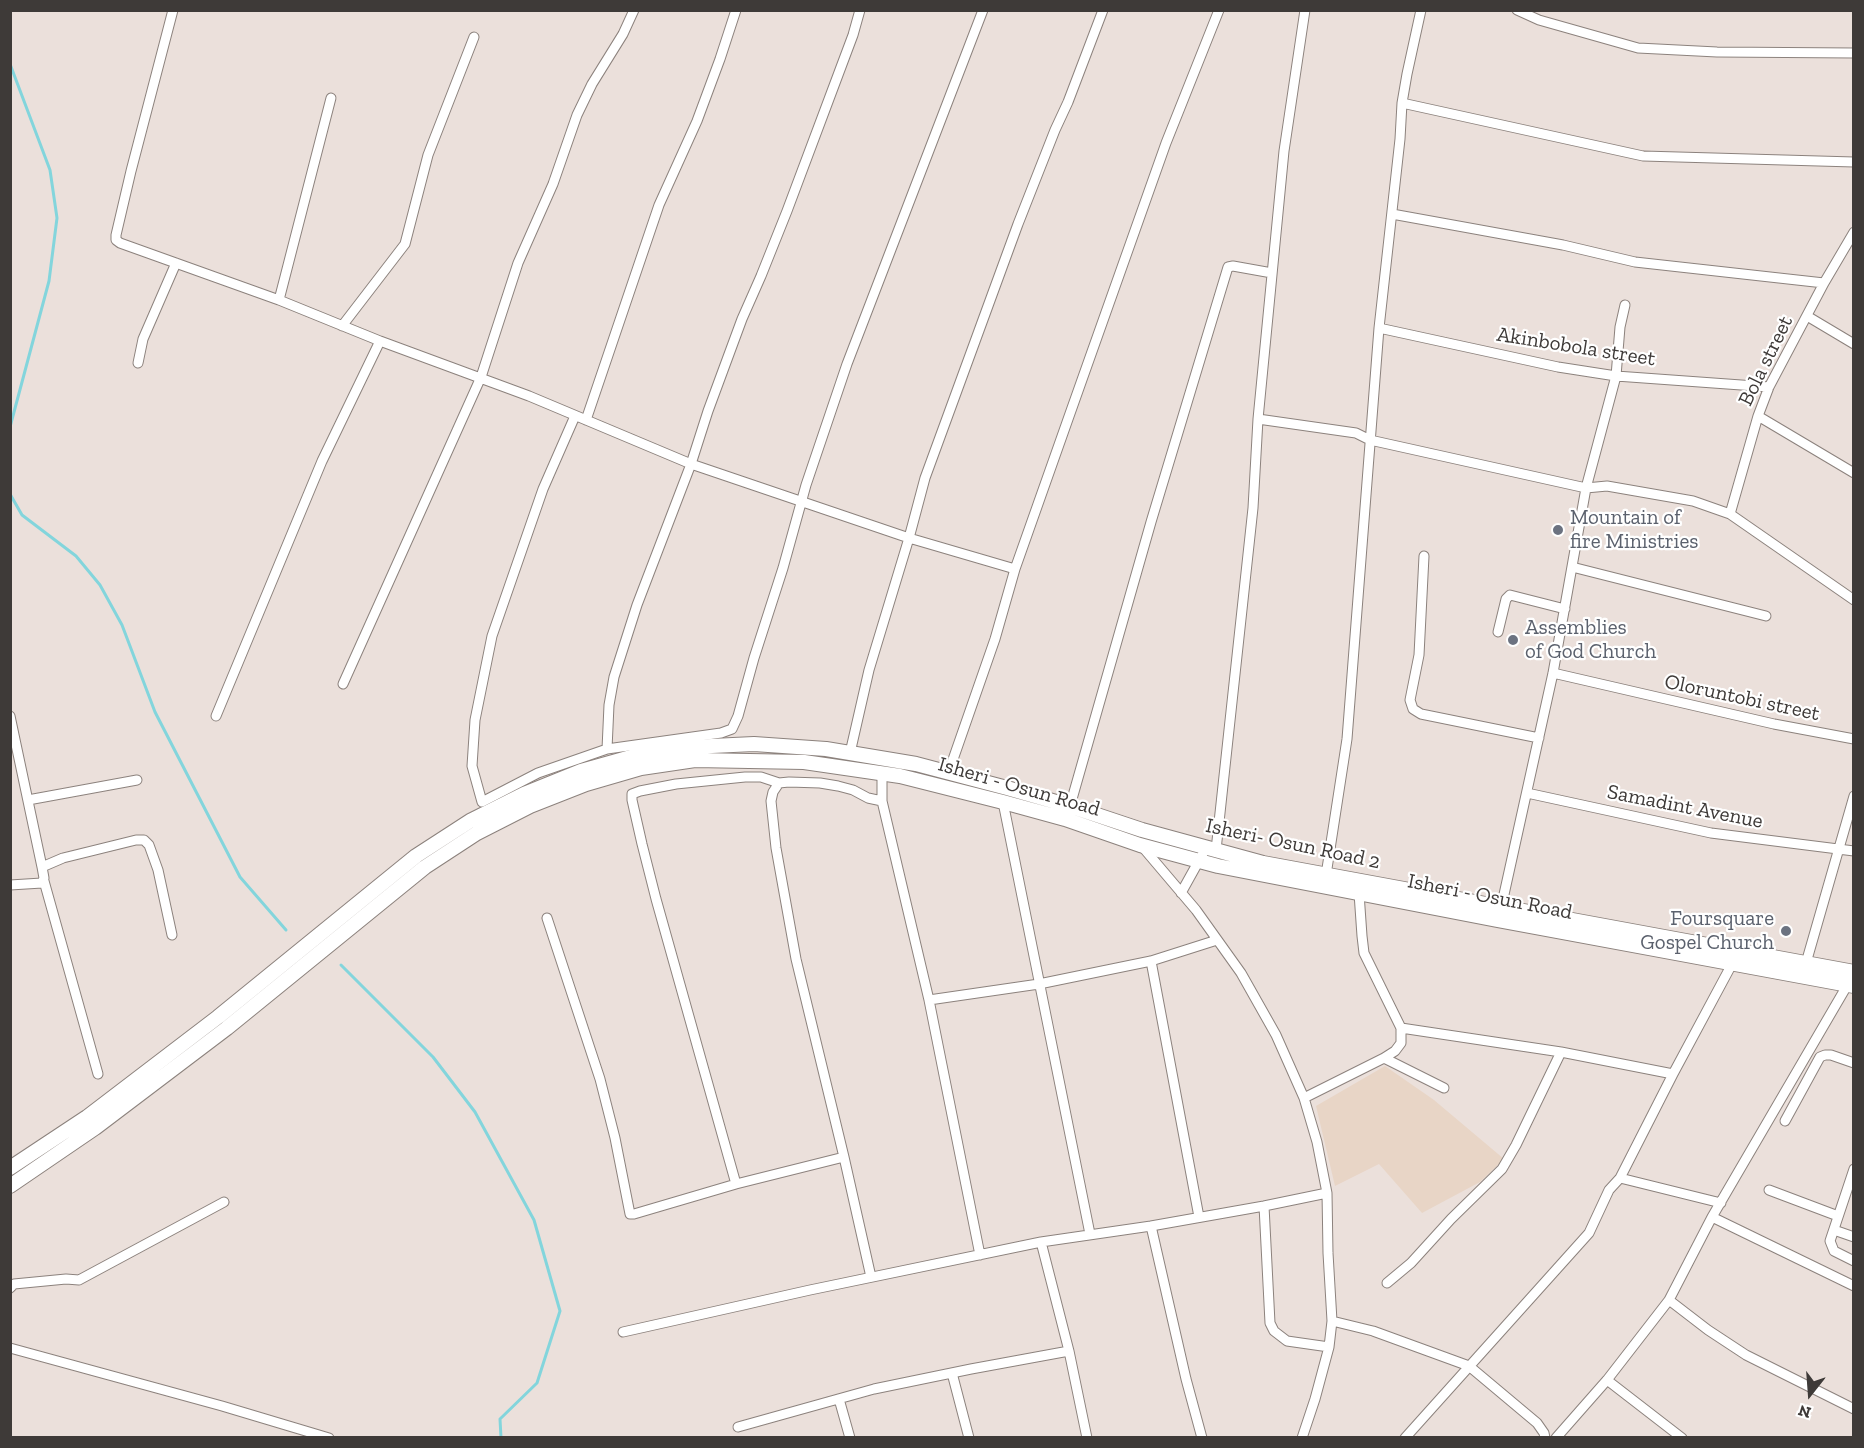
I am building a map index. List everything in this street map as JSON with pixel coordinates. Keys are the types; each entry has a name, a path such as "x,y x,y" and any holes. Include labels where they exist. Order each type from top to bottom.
{"main road":[{"name":"Isheri- Osun Road 2","path":"10,1168 87,1117 218,1017 416,856 470,820 524,794 581,771 638,755 691,747 754,744 826,749 949,771 1070,806 1142,830 1263,862 1806,963 1852,981"},
{"name":"Isheri - Osun Road","path":"10,1186 104,1121 235,1021 425,867 477,833 539,803 586,784 641,768 695,760 804,762 882,773 1003,801 1198,862 1732,964 1852,981"}],"street":[{"path":"173,10 116,235 116,240 120,243 279,300 380,341 480,377 691,464 909,538 1015,569"},
{"path":"343,684 480,377 518,263 553,184 577,115 634,10"},
{"path":"586,420 659,205 697,121 736,10"},
{"path":"607,748 609,705 614,677 637,605 691,464 742,319 787,211 853,35 860,10"},
{"path":"575,416 543,489 492,636 475,720 472,766 482,802 538,773 607,748 721,733 732,729 783,568 801,501 847,364 983,10"},
{"path":"850,753 875,649 925,478 1001,269 1102,10"},
{"path":"949,771 995,639 1015,569 1166,143 1219,10"},
{"path":"1181,893 1198,862 1211,849 1253,508 1258,419 1284,151 1305,10"},
{"path":"1326,875 1347,739 1378,328 1400,139 1402,103 1421,10"},
{"path":"1517,10 1539,20 1638,48 1717,52 1854,53"},
{"path":"342,326 405,244 428,155 474,37"},
{"path":"279,300 331,98"},
{"path":"1402,103 1643,156 1854,162"},
{"path":"1392,214 1563,245 1635,262 1824,283"},
{"name":"Bola street","path":"1730,514 1758,416 1769,387 1854,232"},
{"path":"138,363 143,339 176,263"},
{"path":"1070,806 1151,522 1228,267 1272,273"},
{"path":"1501,908 1553,673 1586,488 1616,376 1620,327 1625,305"},
{"path":"1807,316 1854,344"},
{"name":"Akinbobola street","path":"1378,328 1558,367 1616,376 1769,387"},
{"path":"216,716 322,461 380,341"},
{"path":"1758,416 1854,473"},
{"path":"1258,419 1356,433 1370,440 1586,488 1607,486 1694,501 1730,514 1854,600"},
{"path":"1424,556 1419,655 1410,700 1413,710 1421,714 1539,738"},
{"path":"1572,567 1766,616"},
{"path":"1498,632 1506,599 1510,595 1565,609"},
{"name":"Oloruntobi street","path":"1553,673 1774,724 1854,739"},
{"path":"10,716 44,881 98,1074"},
{"path":"882,773 882,801 929,1000 980,1255"},
{"path":"736,1185 656,899 632,795 640,791 676,784 761,777 779,783 820,783 844,787 868,798 882,801"},
{"path":"28,801 137,780"},
{"path":"779,783 773,792 771,801 776,848 796,958 871,1277"},
{"name":"Samadint Avenue","path":"1527,793 1711,833 1854,851"},
{"path":"1806,963 1854,795"},
{"path":"1003,801 1090,1234"},
{"path":"1142,830 1140,845 1196,910 1241,973 1276,1035 1304,1098 1317,1142 1327,1193 1332,1321 1329,1347 1302,1437"},
{"path":"42,867 76,854 144,840 149,845 158,870 172,934"},
{"path":"10,885 44,881"},
{"path":"1304,1098 1384,1058 1395,1051 1401,1043 1401,1028 1364,953 1359,893"},
{"path":"547,918 600,1079 615,1138 629,1212 634,1214 844,1156"},
{"path":"929,1000 1039,984 1151,961 1217,940"},
{"path":"1151,961 1199,1217"},
{"path":"1405,1437 1589,1233 1609,1190 1620,1178 1732,964"},
{"path":"1556,1437 1608,1380 1669,1300 1712,1217 1852,981"},
{"path":"1401,1028 1561,1052 1673,1074"},
{"path":"1387,1283 1411,1263 1502,1168 1516,1145 1561,1052"},
{"path":"1785,1121 1820,1057 1825,1054 1831,1055 1854,1063"},
{"path":"1384,1058 1444,1088"},
{"path":"1854,1168 1851,1185 1830,1241 1834,1251 1854,1262"},
{"path":"1620,1178 1721,1203"},
{"path":"1769,1190 1838,1216"},
{"path":"623,1332 1041,1242 1151,1226 1327,1193"},
{"path":"10,1288 14,1284 79,1280 224,1202"},
{"path":"1264,1206 1270,1323 1274,1331 1287,1341 1329,1347"},
{"path":"1712,1217 1854,1286"},
{"path":"1151,1226 1186,1379 1202,1437"},
{"path":"1834,1230 1854,1237"},
{"path":"1041,1242 1088,1437"},
{"path":"1669,1300 1746,1355 1854,1409"},
{"path":"1332,1321 1372,1331 1469,1366 1537,1423 1545,1437"},
{"path":"10,1348 211,1402 329,1437"},
{"path":"738,1427 874,1389 1069,1351"},
{"path":"952,1372 969,1437"},
{"path":"1608,1380 1682,1437"},
{"path":"839,1399 850,1437"}],"shaded area":[{"path":"1385,1066 1434,1100 1504,1159 1480,1182 1422,1213 1379,1164 1335,1186 1316,1106"}],"waterway":[{"path":"10,64 50,170 57,218 49,281 10,427"},
{"path":"10,494 22,515 76,556 100,585 122,625 155,712 240,877 286,930"},
{"path":"341,965 433,1057 475,1112 534,1220 560,1311 537,1383 500,1419 501,1438"}],"place":[{"name":"Mountain of fire Ministries","path":"1558,530"},
{"name":"Assemblies of God Church","path":"1513,640"},
{"name":"Foursquare Gospel Church","path":"1786,931"}]}
